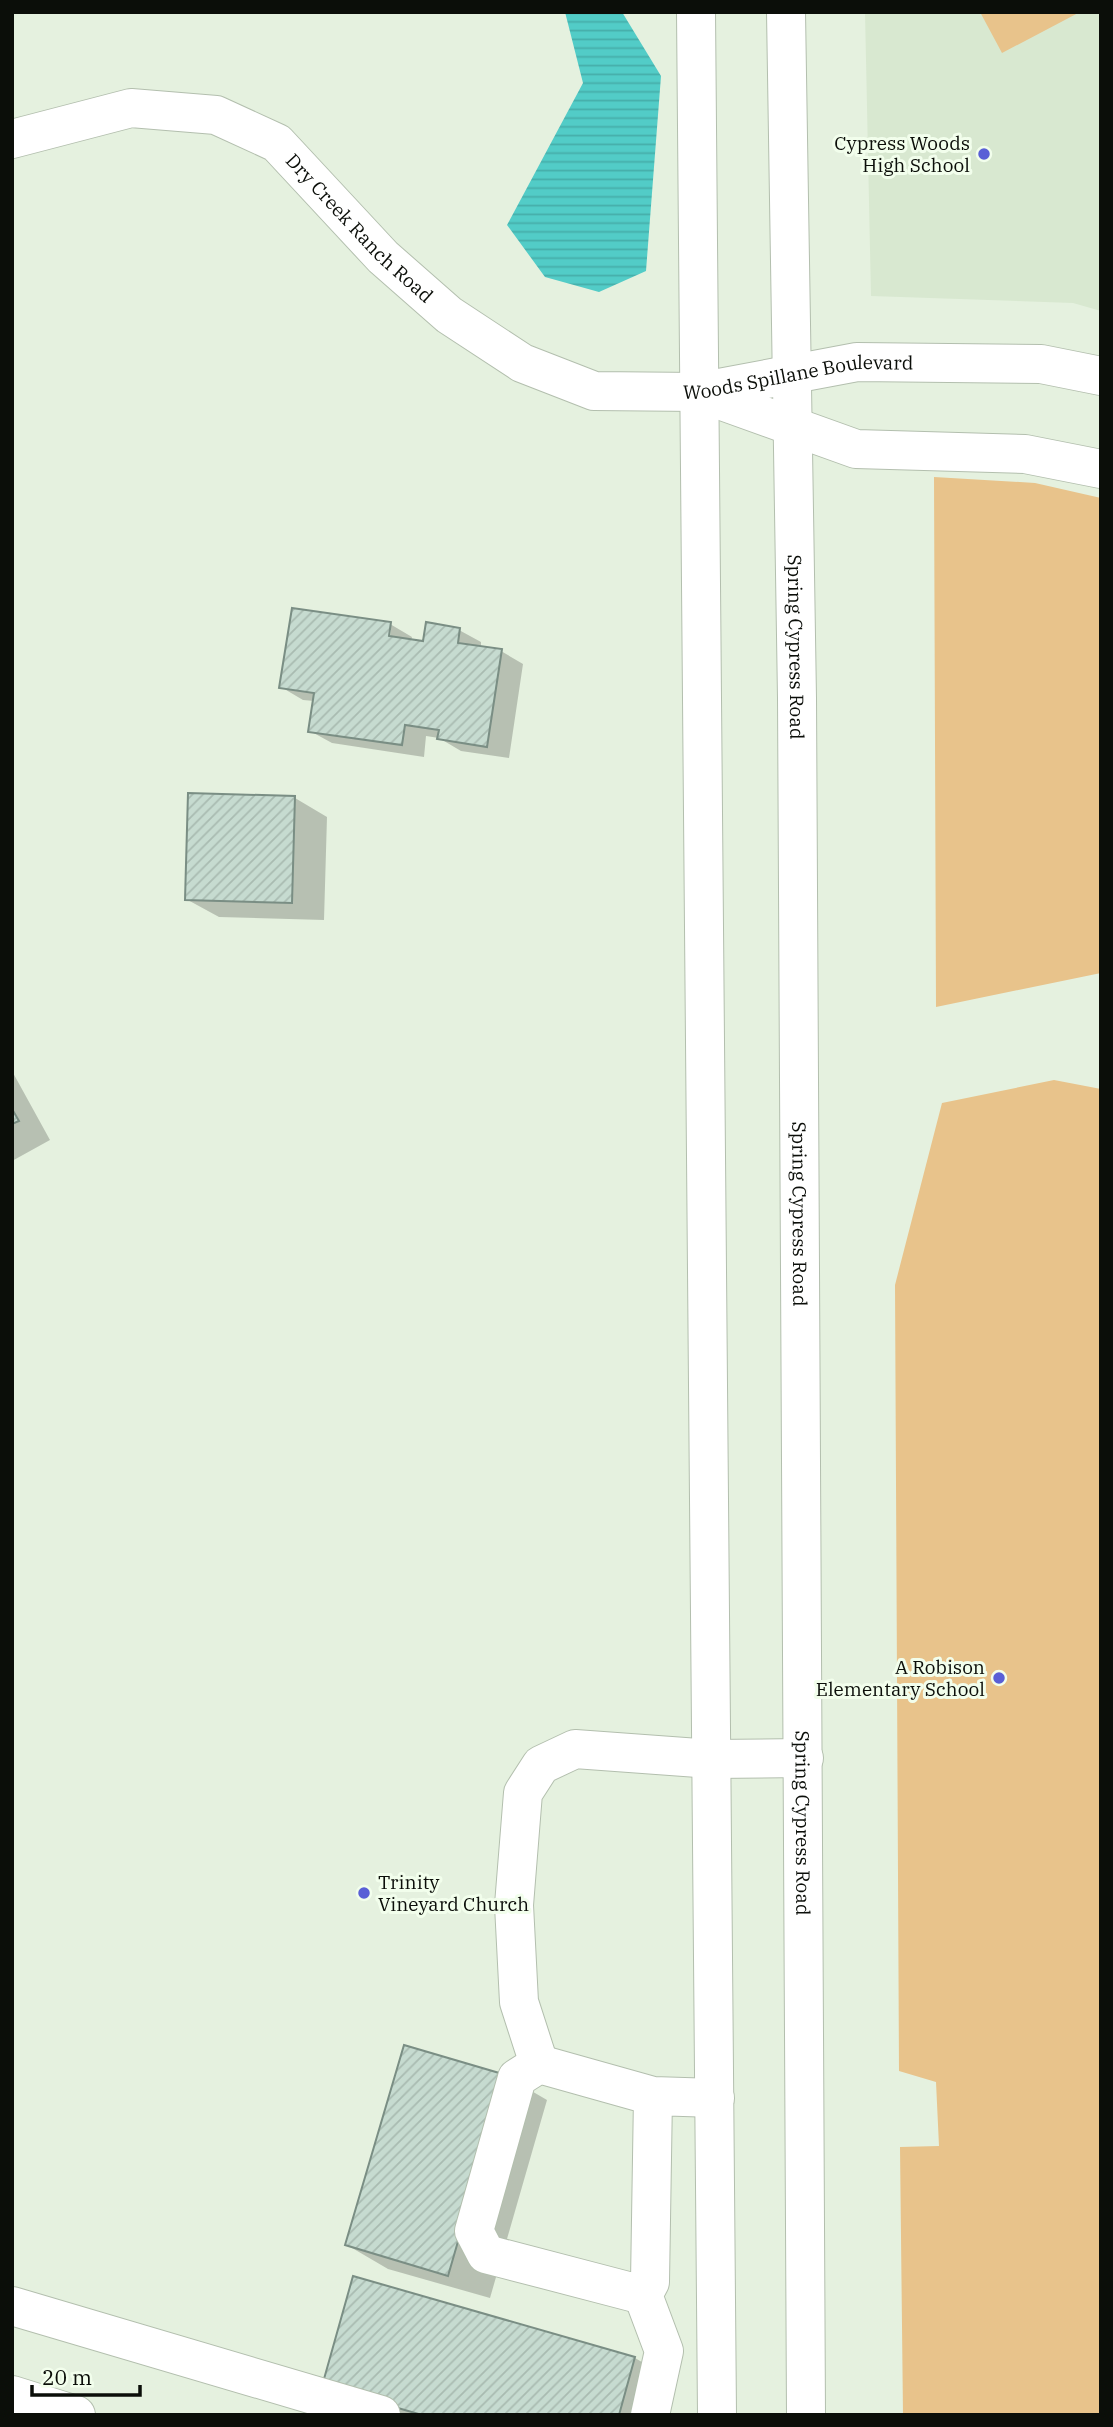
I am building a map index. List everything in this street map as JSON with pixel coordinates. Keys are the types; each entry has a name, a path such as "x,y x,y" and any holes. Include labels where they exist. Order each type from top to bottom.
{"main road":[{"path":"696,12 717,2415"},
{"name":"Spring Cypress Road","path":"786,12 790,426 797,698 806,2415"},
{"name":"Dry Creek Ranch Road","path":"12,139 131,108 216,115 277,143 383,257 449,315 522,363 594,391 698,392"},
{"name":"Woods Spillane Boulevard","path":"698,392 857,362 1041,364 1101,376"},
{"name":"Woods Spillane Boulevard","path":"698,392 856,449 1025,454 1101,469"},
{"path":"540,2064 519,2002 514,1905 523,1793 541,1765 575,1749 712,1759 804,1758"},
{"path":"643,2295 486,2254 474,2231 517,2078 540,2064 653,2096 715,2098"},
{"path":"650,2415 664,2351 643,2295 650,2282 653,2096"},
{"path":"12,2306 381,2415"},
{"path":"12,2395 76,2415"}],"shaded area":[{"name":"Cypress Woods High School","path":"865,12 1101,12 1101,311 1073,303 871,296"},
{"path":"980,12 1080,12 1002,53"},
{"path":"934,477 1035,483 1101,498 1101,973 936,1007"},
{"name":"A Robison Elementary School","path":"1054,1080 1101,1089 1101,2415 903,2415 900,2147 939,2146 936,2082 899,2071 895,1285 942,1103"}],"water":[{"path":"565,12 622,12 661,76 646,271 599,292 545,277 507,225 583,83"}],"building":[{"path":"292,608 391,622 389,636 423,641 426,622 460,628 458,643 502,649 487,747 437,739 439,730 405,725 402,745 308,732 314,693 279,688"},
{"path":"188,793 295,796 292,903 185,900"},
{"path":"12,1109 19,1121 12,1124"},
{"path":"404,2045 506,2075 448,2276 345,2245"},
{"path":"353,2276 635,2357 619,2415 422,2415 322,2386"}],"place":[{"name":"Cypress Woods High School","path":"984,154"},
{"name":"A Robison Elementary School","path":"999,1678"},
{"name":"Trinity Vineyard Church","path":"364,1893"}]}
